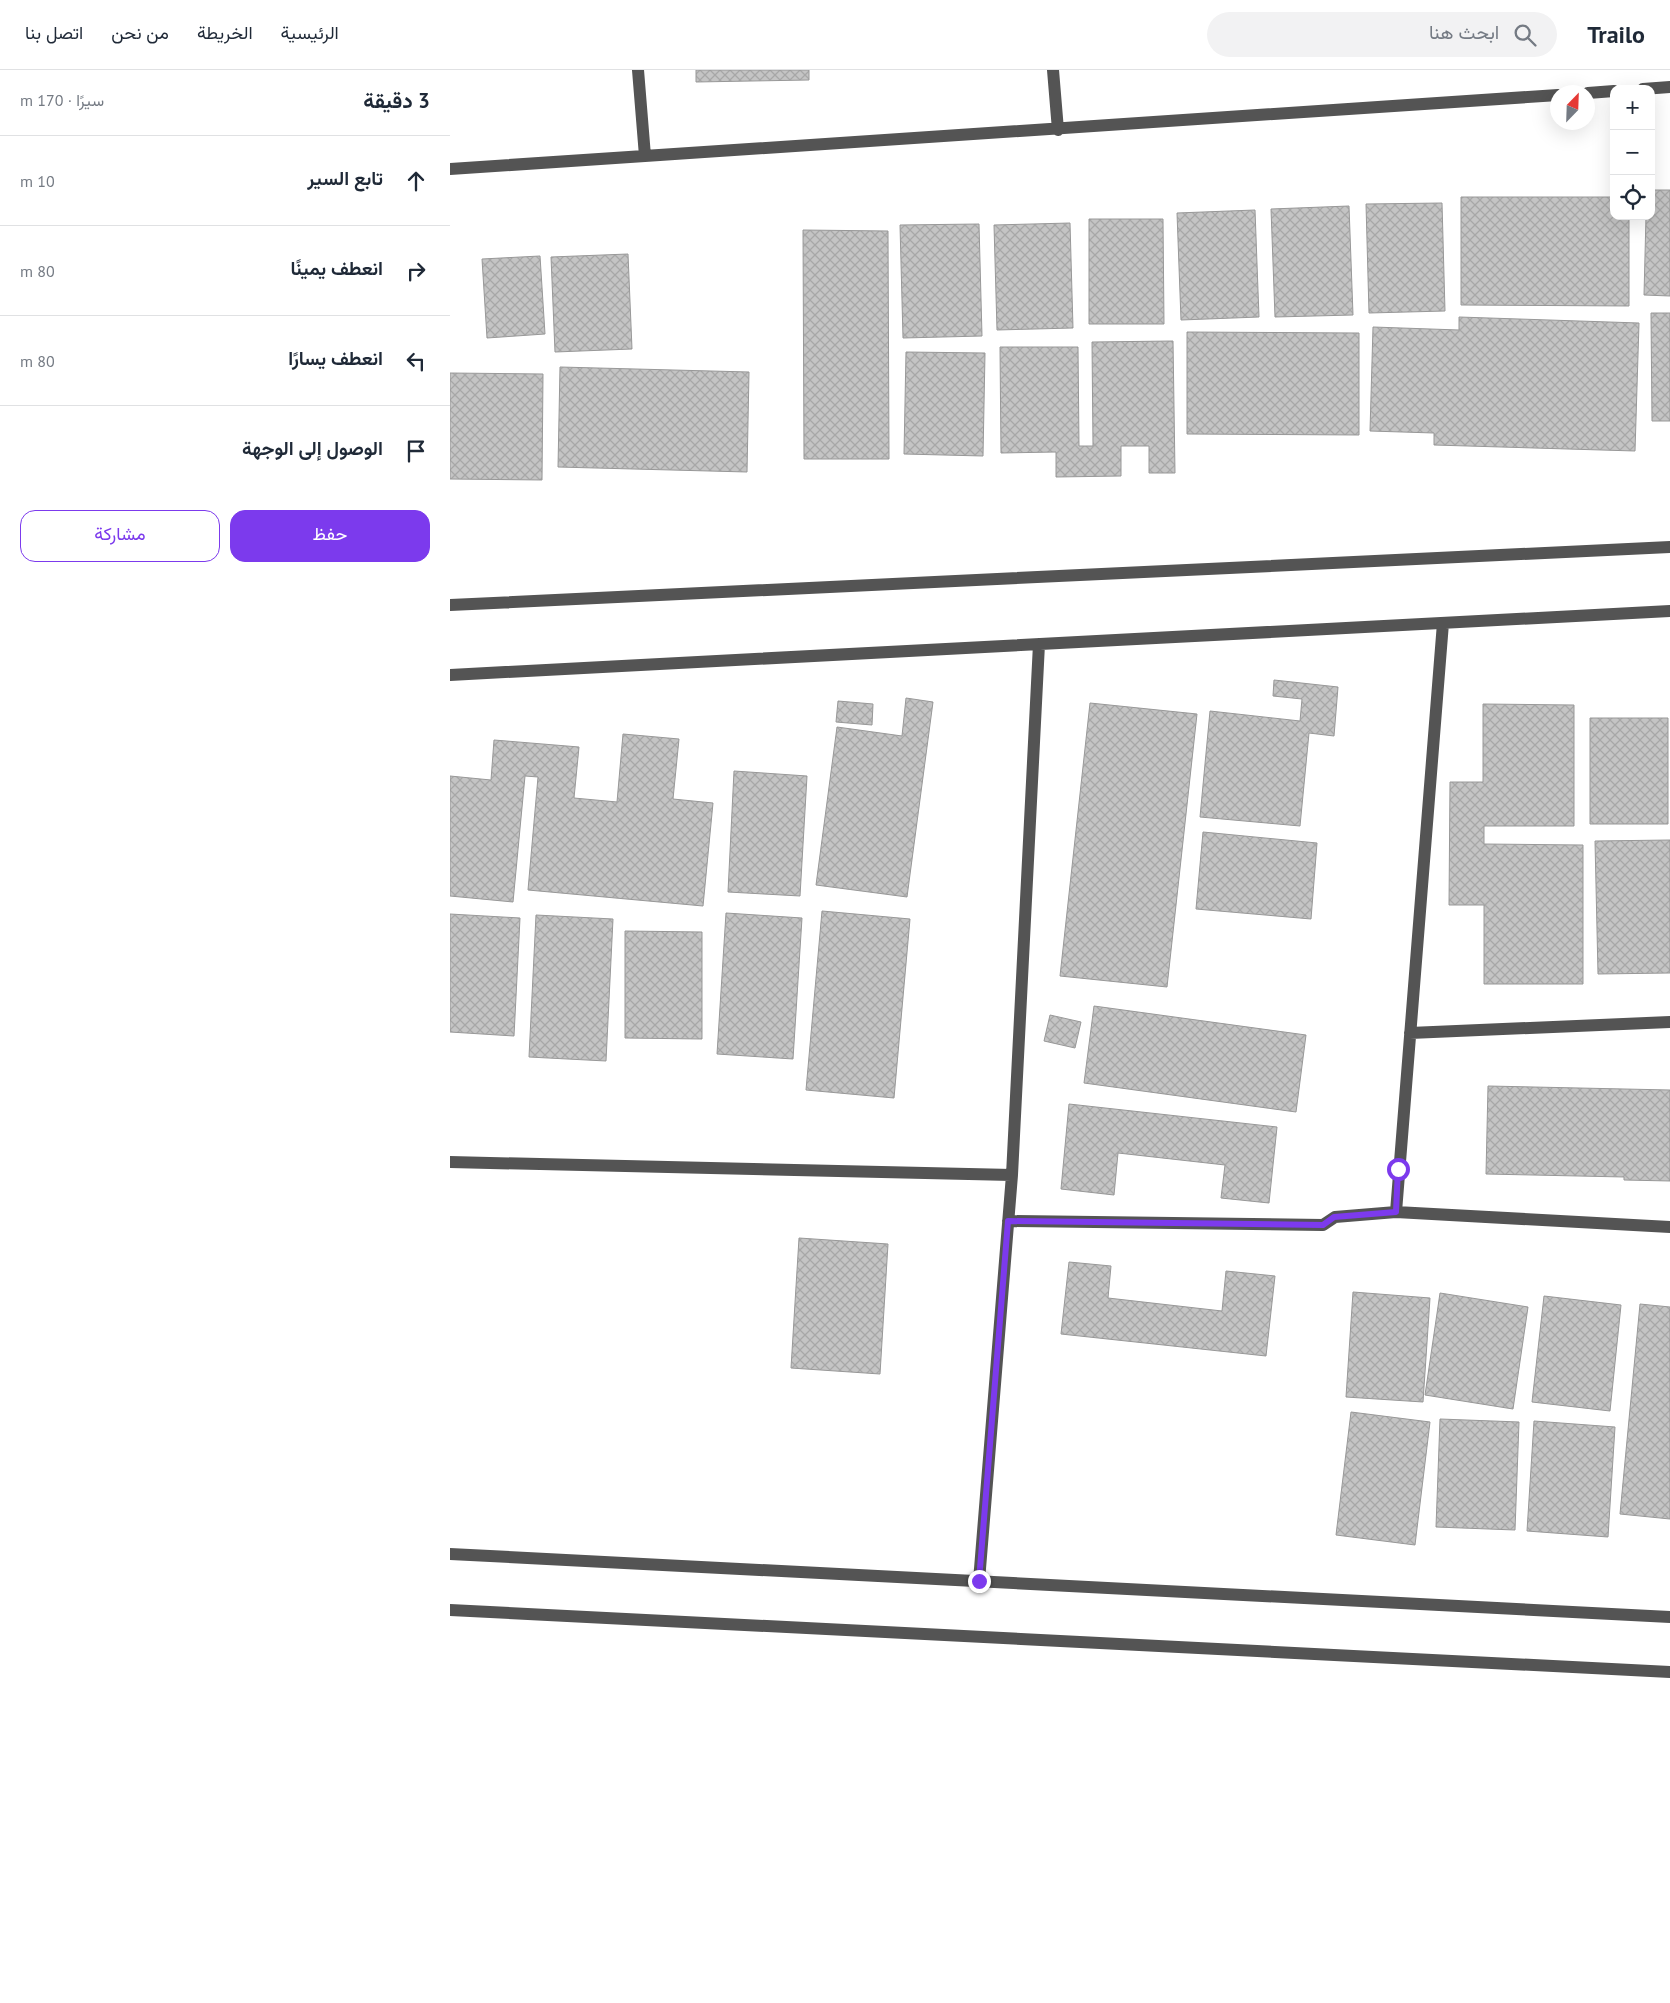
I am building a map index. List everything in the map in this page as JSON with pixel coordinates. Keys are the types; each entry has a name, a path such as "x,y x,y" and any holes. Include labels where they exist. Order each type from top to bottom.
{"street":[{"path":"638,70 645,156"},
{"path":"1053,70 1058,130"},
{"path":"1655,88 1670,87"},
{"path":"1595,92 1610,91"},
{"path":"450,169 1058,130 1550,96"},
{"path":"450,604 1670,547"},
{"path":"450,675 1670,611"},
{"path":"1396,1212 1443,623"},
{"path":"979,1581 1012,1175 1039,644"},
{"path":"1410,1033 1670,1022"},
{"path":"450,1162 1012,1175"},
{"path":"1008,1221 1323,1225 1334,1217 1396,1212 1670,1227"},
{"path":"450,1554 1670,1617"},
{"path":"450,1610 1670,1672"}],"building":[{"path":"696,70 809,70 809,80 696,82"},
{"path":"1655,190 1670,190 1670,296 1644,295 1646,220 1655,220"},
{"path":"1461,197 1610,197 1610,220 1629,220 1629,306 1461,305"},
{"path":"1442,203 1445,311 1369,313 1366,204"},
{"path":"1349,206 1353,315 1275,317 1271,209"},
{"path":"1255,210 1259,317 1181,320 1177,213"},
{"path":"1089,219 1163,219 1164,324 1089,324"},
{"path":"1070,223 1073,328 997,330 994,225"},
{"path":"979,224 982,336 903,338 900,225"},
{"path":"803,230 888,231 889,459 804,459"},
{"path":"628,254 632,349 555,352 551,257"},
{"path":"540,256 545,334 487,338 482,259"},
{"path":"1651,313 1670,313 1670,421 1652,421"},
{"path":"1459,317 1639,323 1635,451 1434,445 1434,433 1370,431 1373,327 1459,330"},
{"path":"1187,332 1359,333 1359,435 1187,434"},
{"path":"1173,341 1175,473 1149,473 1149,446 1121,446 1121,476 1056,477 1056,452 1001,453 1000,347 1078,347 1079,446 1093,446 1092,342"},
{"path":"906,352 985,353 983,456 904,454"},
{"path":"560,367 749,372 747,472 558,467"},
{"path":"450,373 543,374 542,480 450,479"},
{"path":"1274,680 1338,687 1334,736 1309,733 1300,826 1200,817 1210,711 1300,721 1302,699 1273,696"},
{"path":"906,698 933,702 907,897 816,885 837,727 902,736"},
{"path":"838,701 873,704 872,725 836,722"},
{"path":"1090,703 1197,714 1167,987 1060,976"},
{"path":"1483,704 1574,705 1574,826 1484,826 1484,844 1583,845 1583,984 1484,984 1484,905 1449,905 1450,782 1483,782"},
{"path":"1590,718 1668,718 1668,824 1590,824"},
{"path":"623,734 679,739 673,799 713,803 703,906 528,890 538,777 525,776 513,902 450,896 450,776 491,780 494,740 579,747 574,798 617,802"},
{"path":"734,771 807,776 800,896 728,892"},
{"path":"1203,832 1317,843 1311,919 1196,909"},
{"path":"1670,840 1670,973 1598,974 1595,841"},
{"path":"822,911 910,919 894,1098 806,1090"},
{"path":"726,913 802,918 793,1059 717,1054"},
{"path":"450,914 520,918 514,1036 450,1032"},
{"path":"536,915 613,919 606,1061 529,1057"},
{"path":"625,931 702,932 702,1039 625,1038"},
{"path":"1094,1006 1306,1035 1296,1112 1084,1083"},
{"path":"1050,1015 1081,1022 1075,1048 1044,1041"},
{"path":"1488,1086 1670,1090 1670,1181 1624,1180 1624,1177 1486,1174"},
{"path":"1069,1104 1277,1127 1269,1203 1221,1198 1225,1165 1118,1153 1114,1195 1061,1189"},
{"path":"799,1238 888,1244 880,1374 791,1368"},
{"path":"1069,1262 1111,1266 1108,1298 1222,1311 1226,1271 1275,1276 1266,1356 1061,1334"},
{"path":"1353,1292 1430,1298 1423,1402 1346,1397"},
{"path":"1440,1293 1528,1307 1513,1409 1425,1395"},
{"path":"1544,1296 1621,1305 1610,1411 1532,1402"},
{"path":"1640,1304 1670,1307 1670,1519 1620,1514"},
{"path":"1351,1412 1430,1422 1415,1545 1336,1535"},
{"path":"1440,1419 1519,1422 1515,1530 1436,1527"},
{"path":"1534,1421 1615,1427 1608,1537 1527,1531"}],"route":[{"path":"979,1581 1008,1221 1323,1225 1334,1217 1396,1212 1398,1169"}]}
